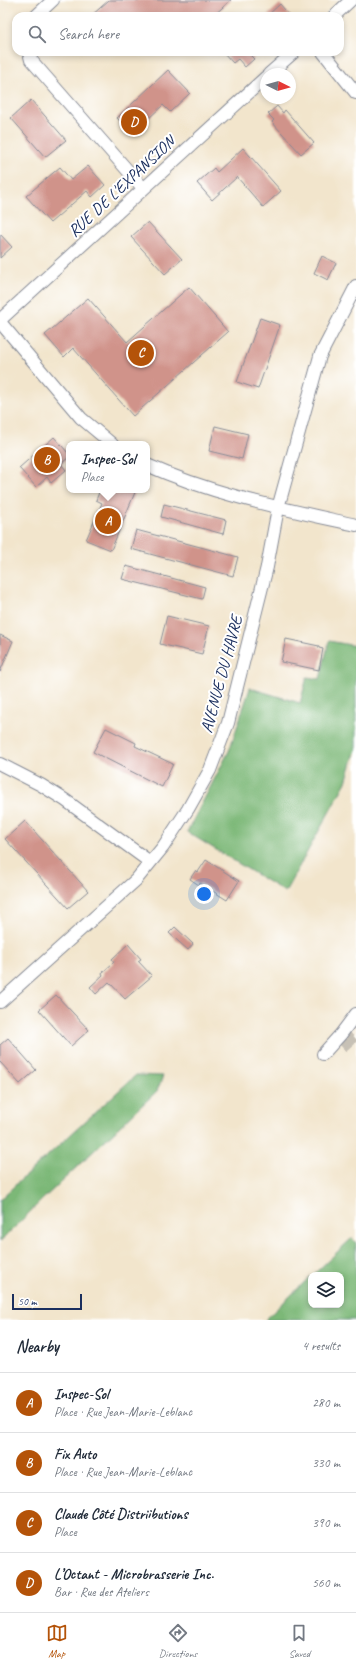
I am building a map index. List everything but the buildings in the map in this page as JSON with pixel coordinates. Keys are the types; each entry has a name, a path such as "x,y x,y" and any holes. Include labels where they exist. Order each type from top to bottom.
{"street":[{"path":"40,12 53,0"},
{"path":"338,12 351,0"},
{"path":"30,56 31,60 143,188"},
{"path":"277,68 290,56"},
{"path":"326,56 356,93"},
{"name":"RUE DE L'EXPANSION","path":"0,321 143,188 260,82"},
{"name":"AVENUE DU HAVRE","path":"0,1002 136,880 163,847 210,770 228,724 267,567 278,508 320,356 356,286"},
{"path":"0,321 81,418 108,441"},
{"path":"150,466 180,480 278,508 356,524"},
{"path":"0,764 41,785 65,800 150,862"},
{"path":"323,1054 356,1014"}],"green space":[{"path":"329,641 356,646 356,749 346,782 285,892 187,832 229,751 250,688 300,703 307,677 320,679"},
{"path":"136,1075 163,1076 157,1091 0,1242 0,1199"},
{"path":"352,1238 356,1243 356,1320 265,1320 308,1279 308,1308 344,1308 344,1272 316,1272"}],"tunnel":[{"path":"341,1034 356,1051"}],"place":[{"name":"L’Octant - Microbrasserie Inc.","path":"134,122"},
{"name":"Claude Côté Distriibutions","path":"141,353"},
{"name":"Fix Auto","path":"47,460"},
{"name":"Inspec-Sol","path":"108,521"}]}
